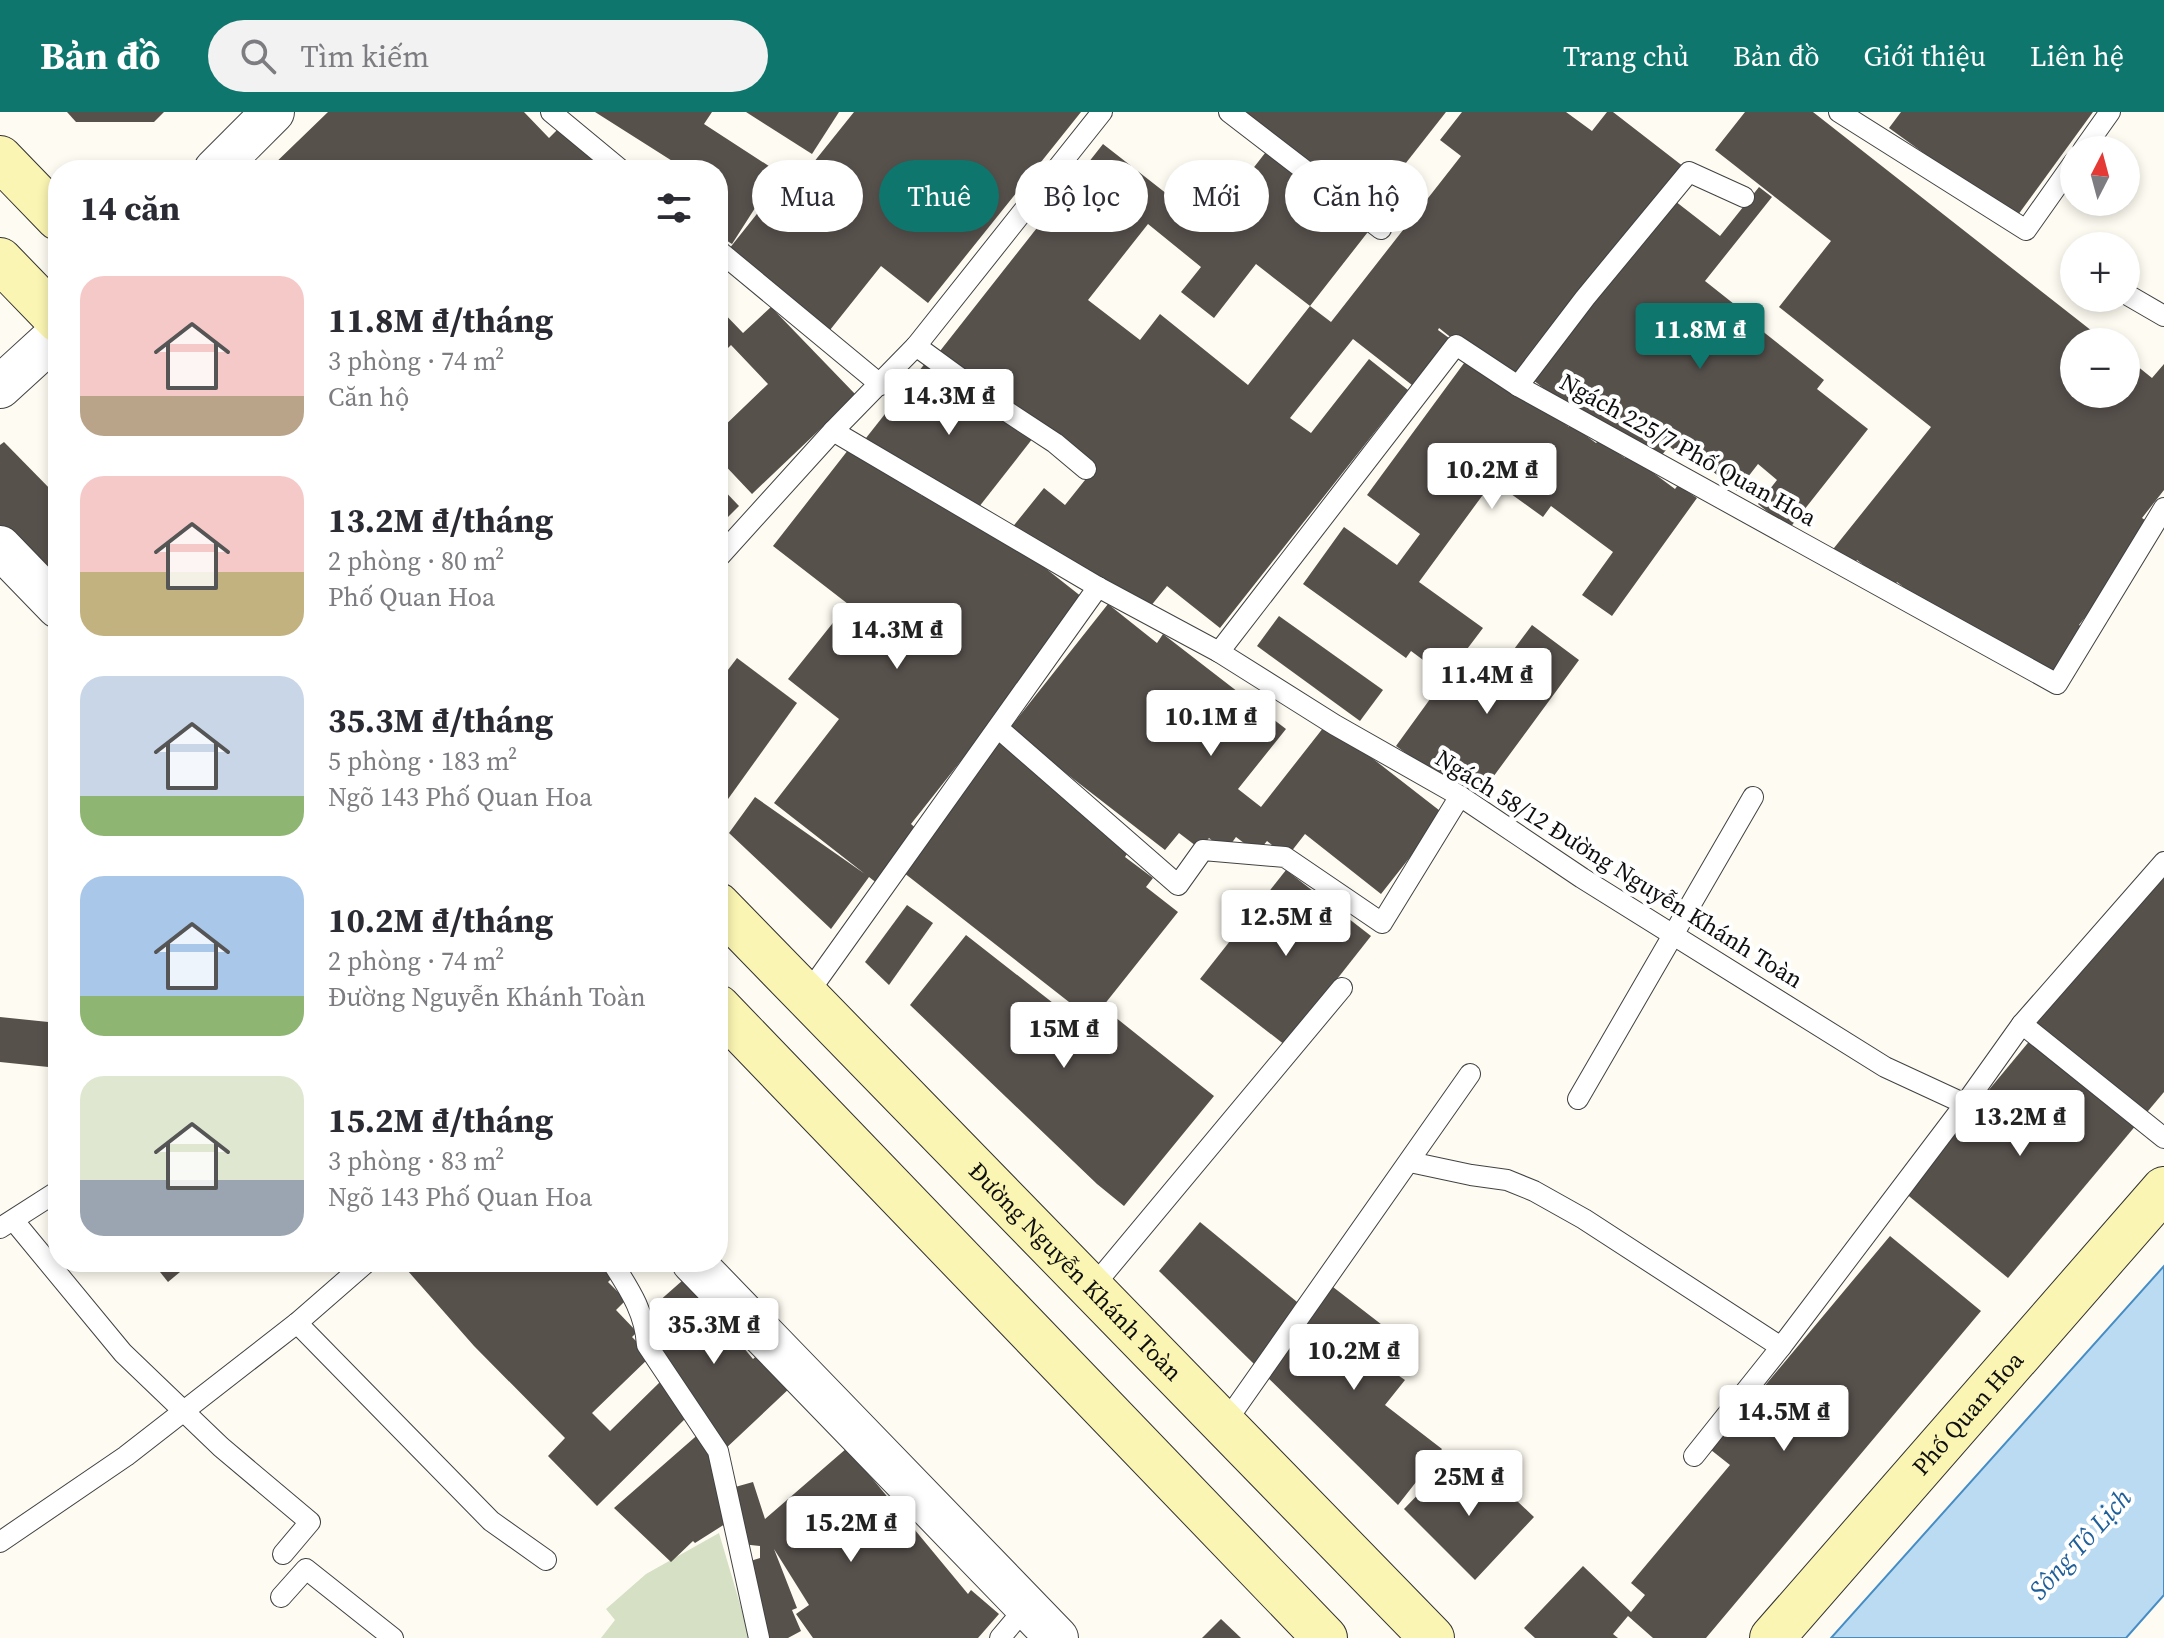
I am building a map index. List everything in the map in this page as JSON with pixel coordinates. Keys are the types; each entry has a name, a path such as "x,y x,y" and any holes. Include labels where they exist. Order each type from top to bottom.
{"main road":[{"path":"0,158 48,208"},
{"path":"0,260 48,310"},
{"name":"Đường Nguyễn Khánh Toàn","path":"728,915 1432,1638"},
{"path":"728,1017 1325,1638"},
{"name":"Phố Quan Hoa","path":"1772,1638 2164,1189"}],"street":[{"path":"225,160 273,112"},
{"path":"0,387 48,343"},
{"path":"0,547 48,597"},
{"path":"703,1272 1057,1638"}],"lane":[{"path":"551,112 609,160"},
{"path":"728,547 833,431 916,346 1102,112"},
{"path":"1229,112 1291,160"},
{"path":"1839,112 2026,230 2060,182"},
{"path":"2093,136 2110,112"},
{"path":"1518,386 1585,298 1689,172 1744,197"},
{"path":"728,259 881,385"},
{"path":"2140,302 2164,316"},
{"name":"Ngách 225/7 Phố Quan Hoa","path":"1219,652 1456,345 1518,386 2057,684 2164,508"},
{"path":"916,346 1055,443 1086,469"},
{"name":"Ngách 58/12 Đường Nguyễn Khánh Toàn","path":"833,431 1098,587 1219,652 1335,725 1460,796 1582,878 1885,1067 1965,1104"},
{"path":"806,996 1098,587"},
{"path":"998,728 1178,885 1203,850 1285,857 1382,923 1460,796"},
{"path":"1578,1099 1753,797"},
{"path":"1694,1456 1781,1347 2022,1024 2164,862"},
{"path":"1091,1289 1342,988"},
{"path":"2022,1024 2164,1138"},
{"path":"1225,1423 1470,1074"},
{"path":"1410,1162 1507,1180 1534,1191 1584,1219 1781,1347"},
{"path":"48,1197 7,1224 48,1270"},
{"path":"50,1272 123,1353 221,1447 310,1522 283,1554"},
{"path":"0,1542 126,1456 297,1323 356,1272"},
{"path":"618,1272 635,1298 646,1324 647,1345 718,1451 759,1638"},
{"path":"297,1323 491,1521 546,1560"},
{"path":"281,1597 306,1569 393,1638"},
{"path":"1000,1638 1027,1606"}],"green space":[{"path":"719,1533 750,1638 601,1638 615,1620 606,1609 646,1574"}],"water":[{"name":"Sông Tô Lịch","path":"2164,1266 2164,1595 2126,1638 1831,1638"}],"building":[{"path":"67,112 164,112 154,122 76,122"},
{"path":"328,112 524,112 549,138 563,124 604,160 278,160"},
{"path":"595,112 712,112 704,124 760,160 752,160 752,213 732,244 728,241 728,160 671,160"},
{"path":"746,112 839,112 812,154"},
{"path":"854,112 1081,112 1043,160 1015,160 1015,194 999,214 999,160 879,160 879,232 985,232 928,303 881,266 826,335 728,256 728,250 752,220 752,232 863,232 863,160 815,160"},
{"path":"1246,112 1446,112 1408,160 1295,160 1241,118"},
{"path":"1462,112 1566,112 1592,131 1607,112 1613,112 1684,167 1517,380 1463,347 1439,328 1449,338 1412,385 1353,339 1290,418 1311,433 1369,359 1408,390 1220,628 1167,586 1150,607 1132,594 1127,601 1011,529 1044,488 1065,505 1093,470 940,351 1034,232 1142,232 1088,300 1140,340 1160,314 1248,385 1310,306 1331,322 1401,232 1428,232 1428,198 1461,156 1440,140"},
{"path":"1745,112 1813,112 2060,306 2060,312 2068,312 2088,328 2060,328 2060,408 2140,408 2140,368 2152,378 2164,364 2164,490 2142,518 2151,524 2132,558 2079,625 2086,630 2047,678 1994,637 1989,644 1935,612 1897,582 1893,588 1857,560 1851,569 1830,553 1931,427 1779,307 1831,241 1715,150"},
{"path":"1901,112 2093,112 2076,136 2060,136 2060,157 2015,219 1889,128"},
{"path":"1103,144 1123,160 1090,160"},
{"path":"1269,148 1285,161 1285,232 1368,232 1310,306 1256,264 1214,318 1181,292 1201,267 1148,224 1148,179 1164,192 1164,232 1269,232 1269,160 1260,160"},
{"path":"1759,187 1772,197 1705,281 1824,380 1817,389 1868,429 1789,529 1758,504 1777,480 1758,464 1737,491 1691,454 1686,460 1669,446 1658,460 1618,429 1615,434 1593,427 1533,380 1675,201 1720,236"},
{"path":"771,307 856,395 752,494 728,469 728,422 768,384 731,345 728,348 728,317 743,333"},
{"path":"1470,355 1569,427 1570,424 1596,443 1599,440 1625,458 1628,454 1675,489 1678,485 1697,498 1612,616 1582,595 1613,552 1551,506 1543,517 1493,481 1419,582 1483,628 1446,677 1411,651 1406,658 1303,584 1344,527 1397,565 1420,534 1367,495"},
{"path":"930,357 1033,438 975,512 918,479 866,438"},
{"path":"4,442 48,487 48,583 0,533 0,445"},
{"path":"852,445 922,496 927,489 983,519 1087,601 911,824 920,832 878,884 869,877 831,929 729,833 755,797 865,874 774,803 839,719 788,679 848,604 773,546"},
{"path":"728,494 739,506 728,517"},
{"path":"1108,604 1157,643 1163,634 1286,729 1238,789 1261,807 1327,723 1444,814 1381,894 1305,834 1287,857 1267,841 1257,853 1236,837 1226,851 1209,838 1200,849 1179,833 1165,850 1009,729"},
{"path":"1279,616 1383,690 1360,721 1257,646"},
{"path":"1532,625 1579,660 1474,803 1396,746 1446,677 1477,699"},
{"path":"737,658 797,703 728,799 728,670"},
{"path":"1000,741 1129,851 1125,857 1153,878 1146,887 1178,912 1092,1020 899,869"},
{"path":"2164,867 2164,1092 2143,1117 2030,1023"},
{"path":"1286,870 1371,936 1285,1045 1200,979"},
{"path":"907,905 933,923 889,985 865,962"},
{"path":"966,935 1076,1021 1071,1027 1093,1044 1115,1017 1214,1096 1124,1206 1097,1184 910,1005"},
{"path":"0,1017 48,1022 48,1067 0,1062"},
{"path":"2032,1038 2137,1124 2008,1278 1904,1192"},
{"path":"1200,1222 1302,1306 1254,1364 1159,1271"},
{"path":"1890,1236 1981,1311 1706,1638 1653,1638 1628,1616 1613,1634 1618,1638 1535,1638 1524,1628 1583,1566 1631,1612 1645,1595 1631,1583 1730,1465 1711,1450"},
{"path":"160,1272 180,1272 168,1282"},
{"path":"409,1272 610,1272 614,1276 608,1282 626,1300 616,1310 637,1332 632,1337 651,1356 592,1413 610,1431 660,1382 691,1413 597,1506 548,1456 565,1438 474,1346"},
{"path":"683,1280 753,1359 760,1353 792,1386 723,1451 652,1349 666,1338 649,1310"},
{"path":"1333,1287 1408,1345 1389,1369 1405,1380 1385,1405 1442,1449 1398,1505 1264,1374"},
{"path":"702,1431 714,1455 725,1524 695,1543 693,1541 671,1562 614,1508"},
{"path":"847,1448 968,1594 971,1590 999,1614 978,1638 813,1638 796,1614 809,1605 774,1549 797,1608 792,1610 801,1631 788,1638 765,1638 744,1563 760,1558 760,1546 741,1544 728,1489 753,1482 765,1519"},
{"path":"1450,1461 1482,1491 1494,1479 1534,1517 1475,1580 1404,1509"},
{"path":"1221,1619 1241,1638 1202,1638"}]}
